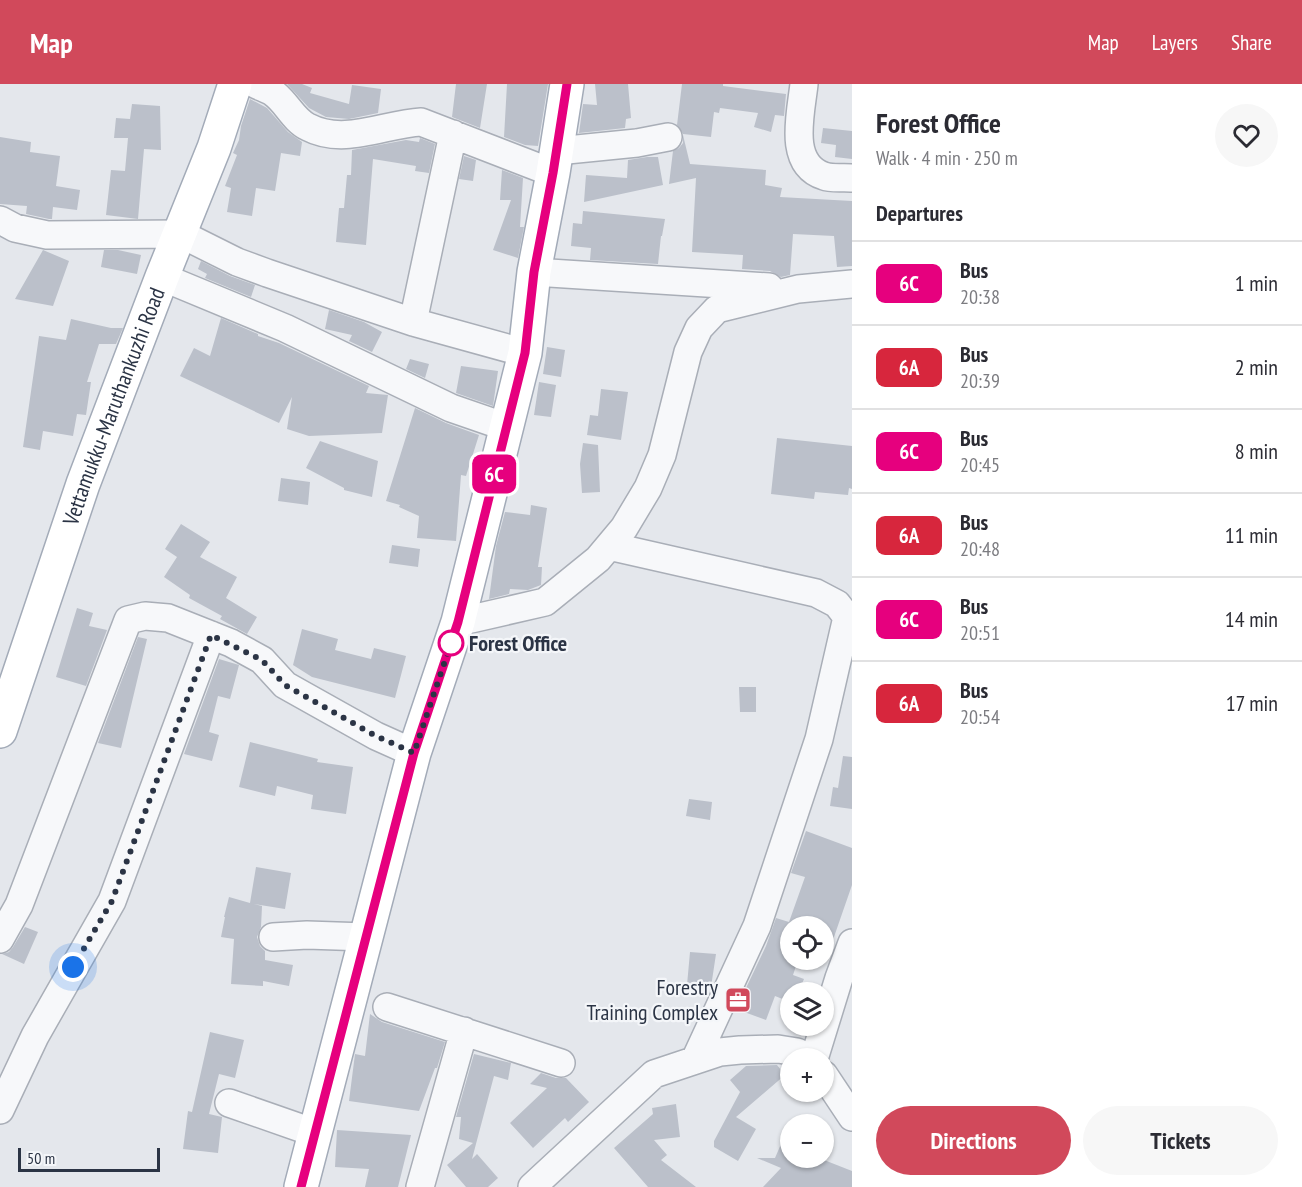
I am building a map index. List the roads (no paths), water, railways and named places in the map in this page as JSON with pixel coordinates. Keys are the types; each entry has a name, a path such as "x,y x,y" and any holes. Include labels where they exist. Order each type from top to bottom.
{"main road":[{"name":"Vettamukku-Maruthankuzhi Road","path":"0,731 83,484 214,148 235,84"},
{"path":"301,1187 414,753 458,622 525,353 534,272 567,84"}],"street":[{"path":"255,84 273,92 306,127 327,134 346,135 401,123 421,122 453,134 555,162 668,137"},
{"path":"804,84 799,142 802,155 809,168 825,176 852,178"},
{"path":"412,322 453,134"},
{"path":"0,220 15,228 46,235 181,234 237,262 412,322 525,353"},
{"path":"534,272 798,288 852,284"},
{"path":"162,277 285,328 451,408 506,427"},
{"path":"458,622 545,602 598,559 624,528 648,488 662,455 688,352 699,328 717,309 798,288"},
{"path":"609,546 816,594 837,604 850,615 819,739 756,926 695,1060"},
{"path":"0,939 19,905 128,620 145,616 168,618 211,635 262,660 285,685 376,736 414,753"},
{"path":"0,1110 40,1026 112,901 211,635"},
{"path":"273,937 307,935 366,937"},
{"path":"816,1048 838,978 852,943"},
{"path":"387,1007 561,1063"},
{"path":"420,1187 464,1031"},
{"path":"532,1187 654,1074 720,1052 758,1048 780,1050"},
{"path":"834,1090 852,1117"},
{"path":"229,1103 315,1133"}],"place":[{"name":"Forest Office","path":"451,643"},
{"name":"Forestry Training Complex","path":"738,1000"}]}
